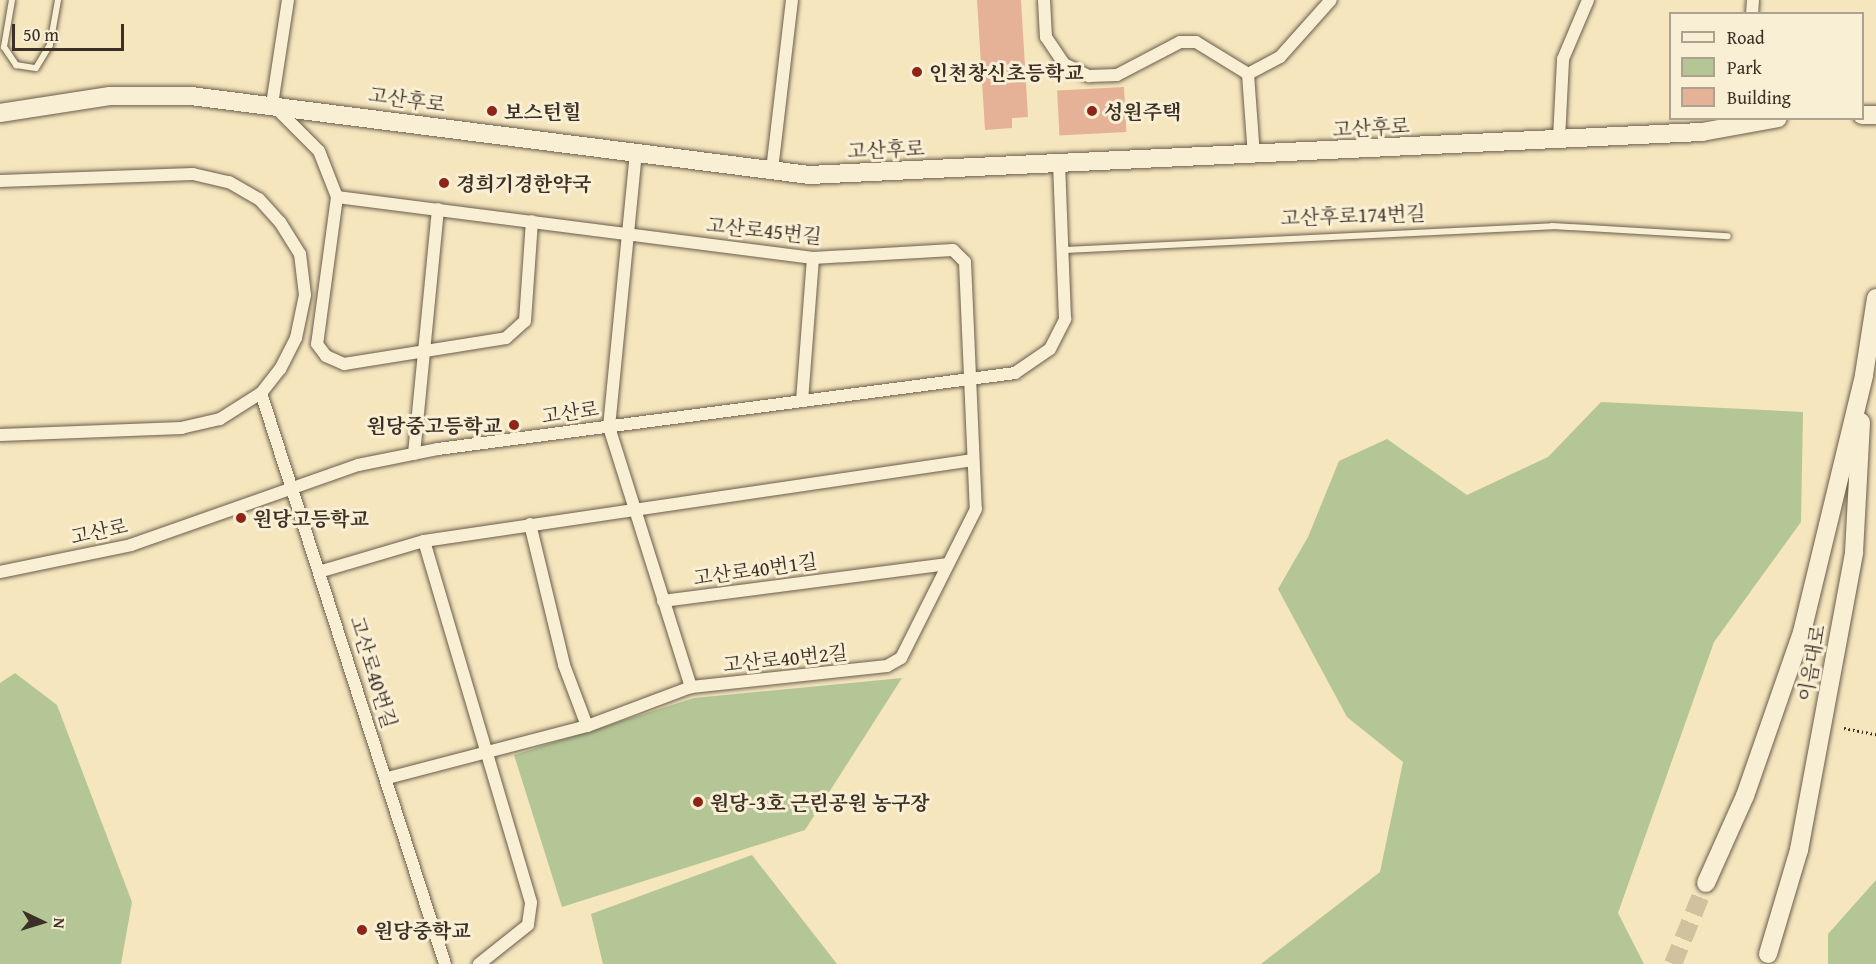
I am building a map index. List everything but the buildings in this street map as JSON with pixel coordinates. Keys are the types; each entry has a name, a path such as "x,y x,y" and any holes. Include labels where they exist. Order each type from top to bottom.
{"main road":[{"name":"고산후로","path":"0,113 110,96 272,104 809,175 1254,156 1702,132 1743,121"},
{"name":"이음대로","path":"1706,883 1780,704 1864,375 1876,298"},
{"name":"이음대로","path":"1768,954 1799,850 1854,552 1864,375"}],"street":[{"path":"288,0 272,104 319,151 338,197 317,345 326,357 344,364 507,338 525,321 532,221"},
{"path":"772,170 785,20 792,0"},
{"path":"1044,0 1046,37 1064,64 1089,76 1117,75 1180,42 1196,42 1248,74"},
{"path":"1248,74 1280,57 1331,0"},
{"path":"1559,139 1563,59 1588,0"},
{"path":"1248,74 1254,156"},
{"path":"636,152 609,427 632,510 691,687"},
{"path":"1059,165 1065,250"},
{"path":"0,181 193,174 229,182 259,199 300,254 306,295 296,338 261,393 219,419 182,428 0,435"},
{"name":"고산로45번길","path":"338,197 813,258 953,250 965,262 969,379"},
{"path":"414,454 426,351 438,209"},
{"name":"고산로","path":"0,572 131,545 358,465 414,454 1016,373 1050,349 1065,319 1065,250"},
{"path":"802,401 813,258"},
{"name":"고산로40번2길","path":"387,778 587,726 691,687 887,666 901,658 976,509 969,379"},
{"name":"고산로40번길","path":"261,393 295,487 445,964"},
{"path":"322,571 424,541 974,460"},
{"path":"530,524 564,664 587,726"},
{"path":"424,541 484,753 531,903 528,925 479,964"},
{"name":"고산로40번1길","path":"663,602 948,564"}],"lane":[{"path":"12,0 4,47 16,66 36,68 50,45 58,0"},
{"name":"고산후로174번길","path":"1065,250 1552,226 1728,236"}],"path":[{"path":"1844,728 1876,734"}],"green space":[{"path":"1601,402 1803,412 1801,522 1714,642 1618,913 1644,964 1261,964 1380,872 1403,762 1347,717 1278,589 1308,537 1339,461 1387,439 1467,495 1548,457"},
{"path":"15,673 57,705 132,902 121,964 0,964 0,683"},
{"path":"902,678 805,830 562,907 514,755 694,698"},
{"path":"752,855 837,964 603,964 591,914"},
{"path":"1876,880 1876,964 1828,964 1828,934"}],"tunnel":[{"path":"1673,964 1706,883"}],"place":[{"name":"인천창신초등학교","path":"917,72"},
{"name":"보스턴힐","path":"492,111"},
{"name":"성원주택","path":"1092,111"},
{"name":"경희기경한약국","path":"444,183"},
{"name":"원당중고등학교","path":"514,425"},
{"name":"원당고등학교","path":"241,518"},
{"name":"원당-3호 근린공원 농구장","path":"698,802"},
{"name":"원당중학교","path":"362,930"}]}
